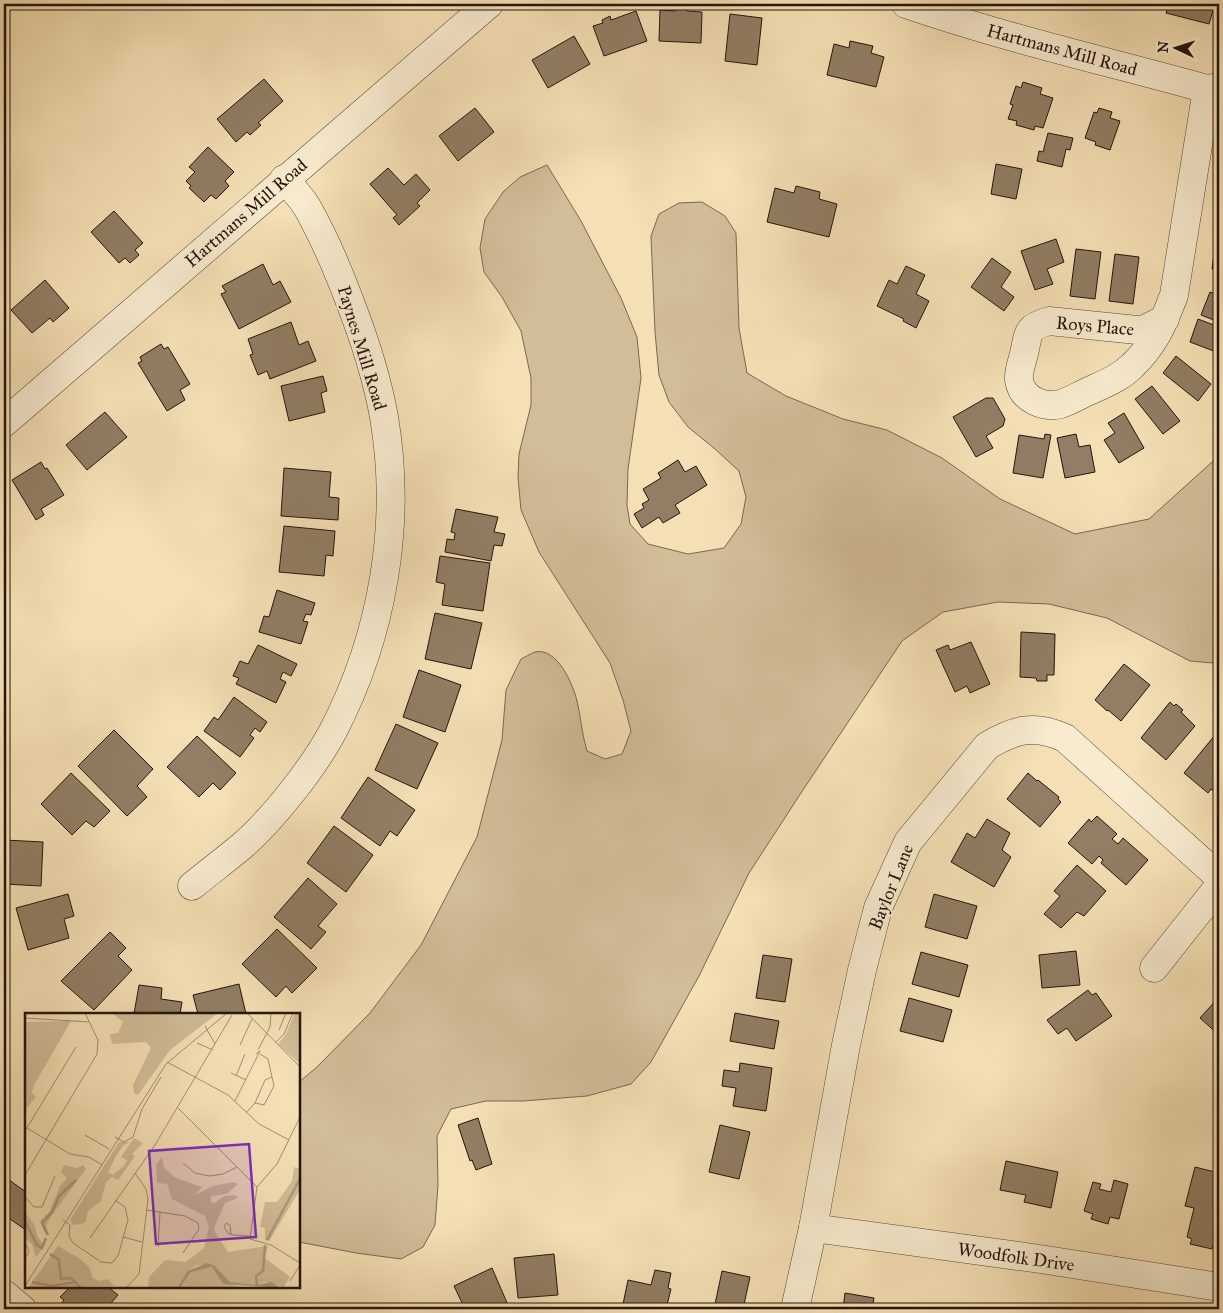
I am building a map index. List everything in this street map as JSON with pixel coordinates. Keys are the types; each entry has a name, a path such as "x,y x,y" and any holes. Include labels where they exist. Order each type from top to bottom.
{"street":[{"name":"Hartmans Mill Road","path":"4,423 284,179 489,4"},
{"name":"Hartmans Mill Road","path":"906,4 998,33 1213,88"},
{"name":"Roys Place","path":"1165,319 1145,329 1137,330 1049,321 1037,325 1029,331 1020,368 1019,381 1025,394 1046,406 1062,403 1113,381 1131,367 1156,340 1165,319 1174,295 1213,88"},
{"name":"Paynes Mill Road","path":"192,886 243,845 278,808 309,770 333,731 354,686 369,643 388,553 391,506 389,462 384,416 372,370 357,319 337,269 306,207 284,179"},
{"name":"Baylor Lane","path":"795,1309 813,1228 846,1045 878,908 908,842 987,746 1001,738 1034,729 1050,731 1065,738 1219,877"},
{"path":"1154,968 1219,886"},
{"name":"Woodfolk Drive","path":"813,1228 1219,1287"},
{"path":"4,1294 22,1309"}],"shaded area":[{"path":"547,165 581,221 621,298 637,337 641,378 628,469 627,505 630,524 648,544 688,554 724,548 741,524 746,497 739,471 688,427 669,402 659,375 655,332 651,236 659,214 679,203 702,202 725,216 736,233 739,328 747,373 786,396 843,419 887,430 942,458 1000,499 1075,534 1149,519 1212,462 1219,459 1219,661 1213,663 1190,661 1107,618 1049,604 998,602 943,612 902,641 749,873 699,976 651,1062 631,1084 587,1096 523,1101 486,1101 451,1109 437,1136 438,1185 435,1225 423,1247 401,1259 300,1242 300,1081 317,1067 370,1013 421,945 477,837 502,740 506,690 521,659 535,652 543,652 550,655 563,668 575,694 587,751 605,759 622,754 631,731 623,700 610,663 539,552 521,510 518,478 519,454 531,405 531,378 521,331 502,297 484,272 480,248 485,219 503,192 520,177"}],"building":[{"path":"1169,4 1215,4 1209,24 1166,13"},
{"path":"675,7 687,7 687,11 702,12 701,43 659,41 660,10 675,11"},
{"path":"636,11 647,41 604,56 593,26 603,23 602,20 610,16 611,20"},
{"path":"730,14 762,18 757,65 725,61"},
{"path":"574,36 590,64 548,88 532,60"},
{"path":"850,41 873,46 871,53 884,57 876,87 827,75 834,44 849,48"},
{"path":"264,79 283,101 258,123 261,125 250,135 247,132 236,142 217,119"},
{"path":"1023,82 1042,88 1040,94 1053,98 1043,128 1035,126 1034,130 1016,125 1017,121 1008,119 1013,105 1010,104 1016,86 1021,88"},
{"path":"475,108 494,132 458,161 439,136"},
{"path":"1099,108 1112,112 1110,118 1120,121 1110,150 1095,145 1096,142 1085,138 1094,112 1097,113"},
{"path":"1048,133 1073,138 1070,150 1066,149 1062,167 1037,161 1039,151 1043,152"},
{"path":"208,147 234,172 225,181 229,186 216,199 211,195 204,202 189,188 191,186 186,181 195,172 189,167"},
{"path":"996,164 1022,169 1016,199 991,194"},
{"path":"388,168 404,185 416,174 430,190 417,203 420,206 399,225 393,218 397,215 370,184"},
{"path":"796,186 820,192 819,199 837,204 829,237 767,222 775,188 794,193"},
{"path":"114,211 143,243 135,250 139,255 130,263 125,258 119,263 91,232"},
{"path":"1056,239 1064,262 1047,269 1053,284 1035,290 1021,251"},
{"path":"1215,246 1219,246 1219,270 1212,269"},
{"path":"1076,249 1101,252 1095,299 1070,296"},
{"path":"1115,254 1139,257 1133,304 1109,301"},
{"path":"992,258 1011,272 1001,287 1014,297 1004,311 971,287"},
{"path":"263,264 273,285 280,281 291,302 239,329 221,294 226,292 222,286"},
{"path":"906,266 925,275 916,294 929,301 916,328 903,321 904,319 877,306 889,280 897,284"},
{"path":"45,280 69,308 53,322 50,318 32,333 11,310"},
{"path":"1210,292 1219,295 1219,322 1201,315"},
{"path":"1198,319 1219,327 1219,353 1190,342"},
{"path":"291,322 299,345 308,341 316,361 270,379 267,371 258,375 250,355 253,354 248,339"},
{"path":"161,344 164,349 168,347 190,384 180,390 185,400 167,411 138,363 142,361 140,357"},
{"path":"1176,356 1211,384 1198,401 1163,373"},
{"path":"323,376 327,391 321,393 325,412 289,421 281,386"},
{"path":"1152,386 1180,421 1163,434 1135,399"},
{"path":"986,398 993,398 1005,419 1003,426 986,436 993,448 976,457 953,417"},
{"path":"105,412 127,437 87,470 66,445"},
{"path":"1124,413 1144,448 1119,463 1104,440 1115,433 1108,423"},
{"path":"1045,434 1051,435 1043,478 1013,473 1019,435 1044,439"},
{"path":"1076,434 1079,447 1090,445 1095,472 1065,478 1057,438"},
{"path":"678,460 685,472 696,466 707,485 675,505 680,513 663,523 659,517 642,528 634,514 644,508 642,504 649,500 643,489 661,478 658,473"},
{"path":"41,462 64,495 41,509 44,515 36,520 12,480"},
{"path":"284,468 331,472 329,497 339,498 338,520 281,516"},
{"path":"456,509 498,517 494,532 505,534 502,546 494,545 491,561 445,552 447,539 454,540 455,533 451,532"},
{"path":"284,526 335,531 333,556 326,555 324,576 279,572"},
{"path":"440,556 490,563 483,611 442,605 445,584 436,582"},
{"path":"277,590 315,603 311,615 306,614 303,621 308,622 301,644 259,632 264,616 269,617"},
{"path":"435,613 482,623 471,669 425,659"},
{"path":"1021,632 1055,634 1054,675 1047,675 1047,681 1020,677"},
{"path":"971,642 990,684 970,693 967,686 955,692 936,650 948,645 950,650"},
{"path":"258,645 297,664 291,676 283,672 280,679 286,682 276,703 236,684 239,678 233,676 240,661 248,664"},
{"path":"1124,664 1150,685 1121,721 1095,700"},
{"path":"419,670 461,685 445,732 403,717"},
{"path":"234,697 267,722 260,732 255,728 250,735 254,738 240,757 204,731 214,717 218,720"},
{"path":"1170,702 1183,710 1181,712 1195,726 1166,760 1141,738"},
{"path":"396,724 438,743 417,789 375,770"},
{"path":"114,730 153,769 137,786 147,797 127,816 78,766"},
{"path":"1215,735 1219,738 1219,784 1213,791 1211,789 1208,793 1184,773"},
{"path":"197,736 236,773 220,790 213,783 199,797 167,767"},
{"path":"71,773 110,811 94,827 86,821 72,835 41,804"},
{"path":"1028,773 1059,797 1058,799 1061,802 1040,827 1007,799"},
{"path":"368,777 415,810 397,836 390,831 380,846 341,818"},
{"path":"1097,816 1117,834 1112,839 1118,844 1123,838 1148,860 1126,885 1101,863 1103,860 1099,856 1092,864 1068,843 1089,819 1091,822"},
{"path":"987,819 1010,833 1002,850 1011,857 994,887 951,862 967,833 975,838"},
{"path":"334,826 373,855 346,892 307,863"},
{"path":"4,840 43,842 41,886 4,884"},
{"path":"1077,865 1106,891 1084,916 1077,912 1061,928 1044,914 1060,896 1054,891"},
{"path":"308,878 337,904 318,926 326,932 311,949 274,917"},
{"path":"68,894 74,916 64,919 69,938 28,950 16,908"},
{"path":"934,894 977,906 967,939 925,927"},
{"path":"277,929 317,968 292,993 286,986 276,997 242,964"},
{"path":"110,932 126,948 118,956 132,970 94,1010 61,981"},
{"path":"1076,951 1080,985 1042,988 1039,955"},
{"path":"921,952 968,965 959,997 912,984"},
{"path":"763,955 792,959 785,1002 756,998"},
{"path":"239,984 246,1013 198,1013 193,995"},
{"path":"139,985 162,988 161,999 182,1002 180,1013 134,1013"},
{"path":"1088,990 1092,995 1096,993 1112,1016 1076,1041 1067,1028 1058,1034 1047,1020"},
{"path":"1219,997 1219,1035 1200,1018"},
{"path":"909,998 952,1010 943,1042 900,1031"},
{"path":"735,1013 779,1021 774,1049 730,1041"},
{"path":"740,1063 772,1068 766,1111 733,1106 736,1088 722,1086 724,1070 739,1072"},
{"path":"478,1118 492,1164 476,1170 472,1160 470,1161 458,1125"},
{"path":"720,1125 750,1132 739,1179 709,1172"},
{"path":"1006,1161 1058,1172 1051,1208 1024,1202 1026,1195 1000,1190"},
{"path":"1195,1167 1219,1173 1219,1243 1214,1242 1212,1249 1190,1244 1192,1239 1187,1237 1194,1208 1185,1206"},
{"path":"5,1177 25,1191 25,1229 4,1215"},
{"path":"1114,1180 1128,1184 1119,1219 1110,1217 1108,1224 1091,1219 1093,1214 1084,1211 1093,1182 1101,1184 1099,1189 1111,1192"},
{"path":"554,1254 558,1295 518,1298 514,1258"},
{"path":"492,1268 508,1305 498,1309 465,1309 454,1286"},
{"path":"655,1270 671,1273 668,1288 671,1289 666,1309 622,1309 628,1280 651,1285"},
{"path":"722,1271 750,1277 743,1309 714,1309"},
{"path":"69,1288 109,1288 118,1295 106,1309 65,1309 60,1305 64,1300 60,1297"},
{"path":"845,1293 874,1298 872,1309 843,1309"}]}
